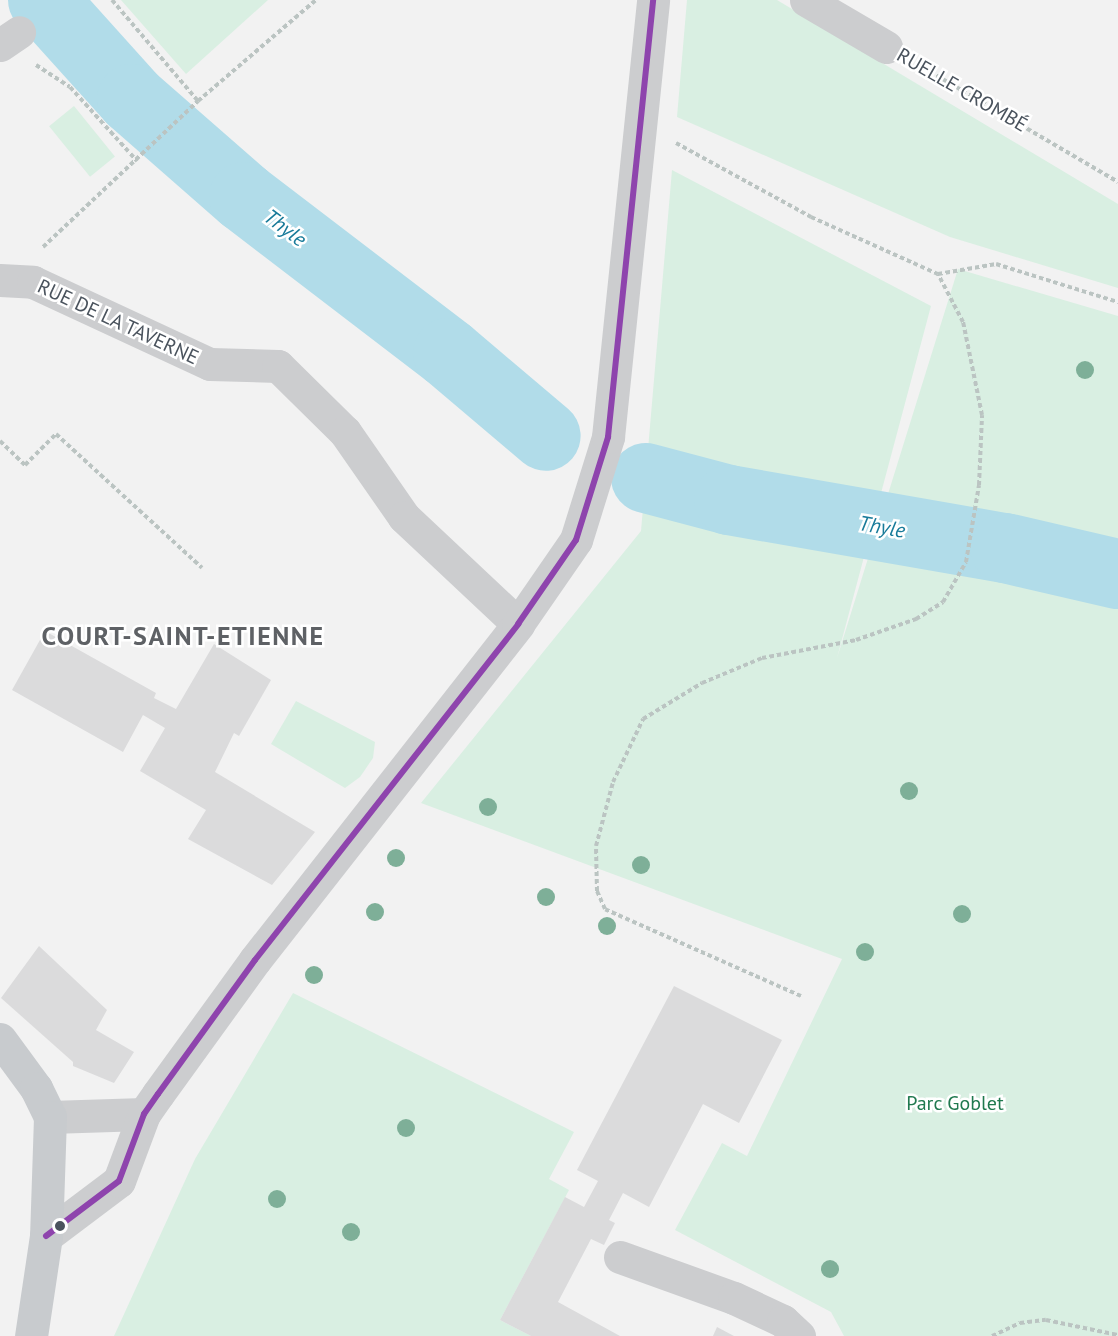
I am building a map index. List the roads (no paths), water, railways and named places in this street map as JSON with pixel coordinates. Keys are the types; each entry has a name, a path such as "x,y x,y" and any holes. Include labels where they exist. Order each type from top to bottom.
{"main road":[{"path":"0,1039 36,1088 50,1117 46,1236 31,1336"}],"street":[{"path":"46,1236 119,1181 144,1114 255,960 518,624 576,540 609,437 653,0"},
{"name":"RUELLE CROMBÉ","path":"806,0 886,47"},
{"name":"RUE DE LA TAVERNE","path":"0,280 33,282 210,364 278,366 345,432 404,517 518,624"},
{"path":"50,1117 144,1114"},
{"path":"620,1257 734,1298 783,1321 799,1336"}],"waterway":[{"name":"Thyle","path":"43,0 132,99 244,197 448,353 546,436"},
{"name":"Thyle","path":"646,478 729,500 1005,548 1118,574"}],"district":[{"name":"COURT-SAINT-ETIENNE","path":"183,636"}],"park label":[{"name":"Parc Goblet","path":"955,1103"}]}
